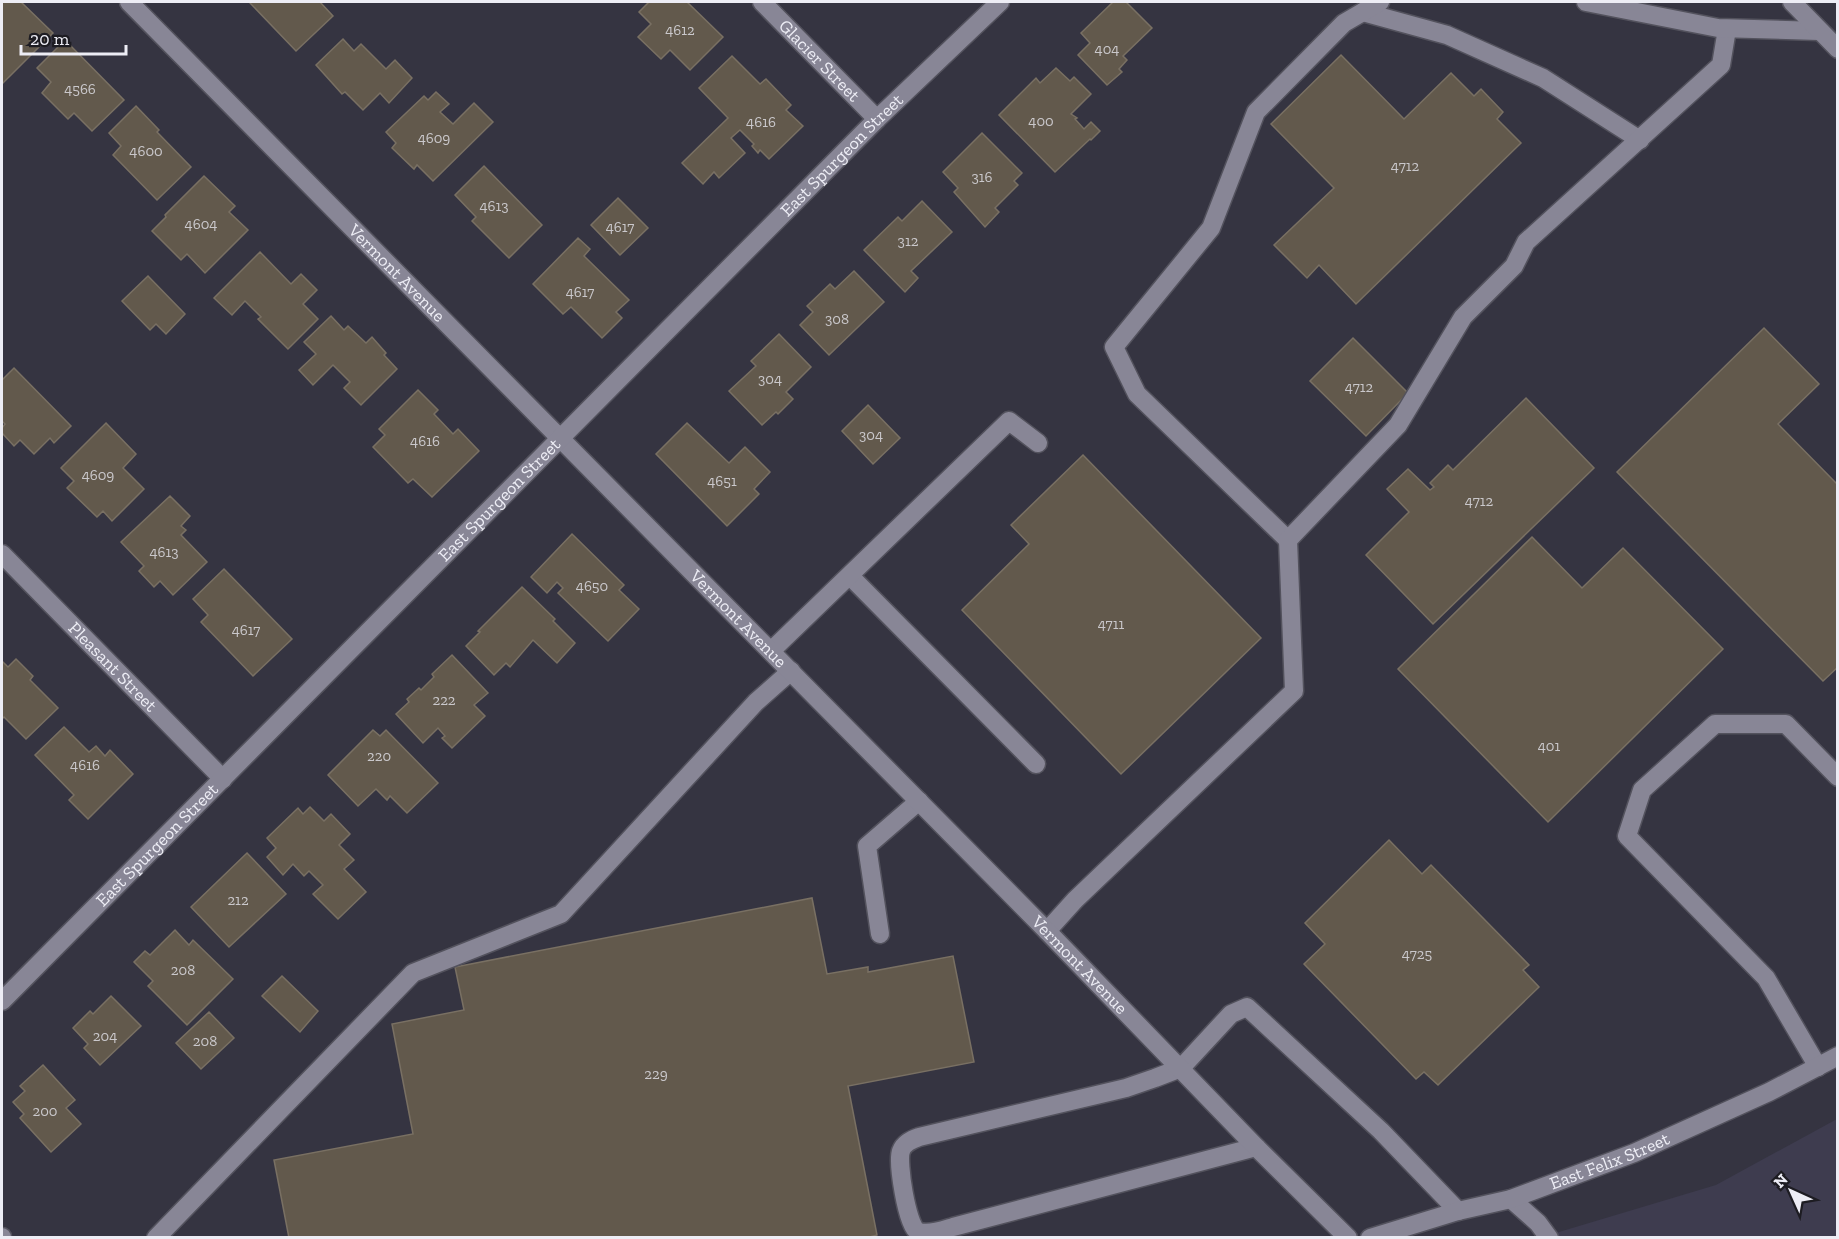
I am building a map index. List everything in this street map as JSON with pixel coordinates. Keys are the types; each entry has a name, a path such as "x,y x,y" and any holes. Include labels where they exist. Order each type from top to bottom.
{"street":[{"name":"Vermont Avenue","path":"129,2 1348,1238"},
{"name":"Glacier Street","path":"762,2 877,119"},
{"name":"East Spurgeon Street","path":"2,1001 877,119 1000,2"},
{"path":"1047,931 1075,900 1294,691 1288,540 1137,393 1114,347 1211,228 1256,112 1344,23 1380,2"},
{"path":"1586,2 1726,29 1819,31"},
{"path":"1792,2 1838,49"},
{"path":"1364,12 1447,35 1543,78 1640,140"},
{"path":"1288,540 1398,425 1463,317 1514,266 1526,242 1720,65 1726,29"},
{"path":"771,651 1009,421 1038,443"},
{"name":"Pleasant Street","path":"2,554 223,779"},
{"path":"850,576 1036,764"},
{"path":"156,1238 412,973 561,914 756,702 791,671"},
{"path":"1818,1066 1766,978 1627,836 1642,790 1715,724 1786,724 1838,777"},
{"path":"880,934 867,846 919,801"},
{"path":"1256,1147 944,1230 919,1232 910,1222 900,1158 903,1147 909,1141 919,1137 1126,1088 1181,1068 1231,1014 1247,1007 1381,1131 1458,1211"},
{"name":"East Felix Street","path":"1370,1238 1458,1211 1511,1199 1634,1153 1769,1092 1838,1056"},
{"path":"1511,1199 1550,1238"}],"shaded area":[{"path":"1837,1119 1837,1237 1539,1238 1716,1185"}],"building":[{"path":"2,2 21,2 53,33 2,84"},
{"path":"320,2 333,16 296,51 250,3"},
{"path":"649,2 687,2 723,37 690,70 670,50 661,59 638,37 651,24 639,12"},
{"path":"1113,2 1126,2 1152,28 1123,56 1127,60 1119,69 1122,72 1107,85 1078,55 1090,43 1081,33"},
{"path":"343,39 354,51 361,44 386,69 395,60 412,78 389,103 380,93 363,110 345,92 342,94 316,65"},
{"path":"65,40 124,100 92,131 74,113 68,119 42,93 51,82 37,68"},
{"path":"1341,55 1404,119 1451,73 1474,96 1481,89 1503,112 1497,119 1521,143 1356,304 1319,265 1307,278 1274,245 1334,188 1271,124"},
{"path":"732,56 760,84 766,79 791,105 786,110 803,126 769,159 760,150 758,153 752,146 754,144 740,130 731,138 745,153 719,178 714,172 703,184 682,163 728,118 699,88"},
{"path":"1056,68 1070,81 1074,77 1091,94 1071,114 1077,118 1075,119 1084,129 1091,122 1100,131 1055,172 999,115 1036,78 1040,83"},
{"path":"436,92 449,104 440,112 453,124 474,103 493,122 433,181 417,165 414,169 392,148 396,143 386,132 424,96 428,100"},
{"path":"136,106 159,130 157,132 191,167 157,200 113,155 121,146 109,133"},
{"path":"982,133 1022,173 1014,181 1018,185 995,208 999,212 985,227 954,192 958,188 943,172"},
{"path":"484,166 542,225 509,258 472,221 476,217 455,195"},
{"path":"204,176 235,206 229,212 248,230 205,273 187,254 181,260 152,231"},
{"path":"618,198 648,228 620,255 591,225"},
{"path":"922,201 952,232 911,271 918,278 905,292 864,250 898,217 902,221"},
{"path":"578,238 590,249 584,256 629,300 616,312 622,318 602,338 571,307 563,314 533,284"},
{"path":"260,252 291,284 301,274 317,290 303,304 318,319 288,349 258,319 261,317 245,301 232,315 214,298"},
{"path":"854,271 884,302 829,355 800,325 813,312 807,306 830,284 835,289"},
{"path":"148,276 185,314 166,334 156,324 150,330 122,301"},
{"path":"331,316 344,330 348,326 366,343 372,337 397,369 361,405 344,388 350,382 333,365 313,385 299,370 316,354 304,342"},
{"path":"1764,328 1819,384 1778,424 1838,485 1838,667 1823,681 1617,472"},
{"path":"779,334 811,367 786,392 793,399 778,414 776,412 762,425 729,391 756,366 751,361"},
{"path":"1353,338 1408,393 1366,436 1310,381"},
{"path":"14,368 71,426 54,443 50,438 34,454 20,440 14,446 2,433 5,424 2,421 2,380"},
{"path":"418,390 438,410 434,414 453,434 458,429 479,451 432,497 413,479 408,483 373,447 385,435 379,429"},
{"path":"1526,398 1594,468 1433,624 1366,555 1409,512 1387,489 1408,469 1430,490 1434,487 1430,483 1448,465 1453,470"},
{"path":"868,405 900,438 873,464 842,431"},
{"path":"106,423 136,454 123,468 144,489 112,521 103,511 97,517 67,488 74,481 61,468"},
{"path":"687,423 729,463 745,447 770,472 754,489 759,494 727,526 656,454"},
{"path":"1083,455 1261,638 1121,774 962,610 1029,544 1011,525"},
{"path":"170,496 190,516 181,526 186,530 181,535 207,562 173,595 160,581 154,587 139,571 144,566 121,542"},
{"path":"572,534 624,585 619,590 639,609 608,641 558,593 563,588 557,582 547,593 531,577"},
{"path":"1532,537 1582,588 1623,548 1723,649 1548,822 1398,669"},
{"path":"224,569 292,639 253,676 201,622 208,615 193,599"},
{"path":"522,587 555,619 553,621 575,643 557,663 533,640 510,667 506,663 494,675 466,646"},
{"path":"452,655 488,693 474,705 485,716 452,748 442,738 445,736 438,728 423,743 396,714 409,702 407,699 419,688 421,690 434,677 432,674"},
{"path":"16,659 33,676 30,680 58,708 26,739 4,717 2,719 2,661 8,667"},
{"path":"64,727 89,752 96,746 105,756 110,750 133,774 88,819 69,800 74,795 35,755"},
{"path":"373,730 380,736 386,730 438,783 407,813 390,796 387,800 376,789 358,806 328,775"},
{"path":"310,807 324,821 331,814 350,834 339,845 354,860 344,869 366,892 338,919 313,894 323,885 309,871 304,876 293,864 283,875 267,857 276,848 267,838 298,808 303,814"},
{"path":"1389,840 1422,874 1431,865 1529,965 1523,970 1539,987 1438,1085 1424,1072 1416,1079 1304,964 1325,944 1305,923"},
{"path":"247,853 286,894 229,947 191,907"},
{"path":"812,898 827,974 868,967 868,972 953,956 974,1062 848,1086 877,1235 866,1238 289,1238 274,1160 413,1134 392,1024 464,1010 455,967"},
{"path":"175,930 189,945 193,940 233,979 187,1025 148,986 153,981 134,962 145,951 150,955"},
{"path":"282,976 318,1011 300,1032 262,996"},
{"path":"111,996 141,1026 100,1065 84,1048 88,1044 73,1028 90,1011 93,1014"},
{"path":"209,1012 234,1038 201,1069 176,1043"},
{"path":"43,1065 75,1100 66,1108 81,1124 51,1152 20,1118 24,1114 13,1102 25,1091 20,1086"}]}
